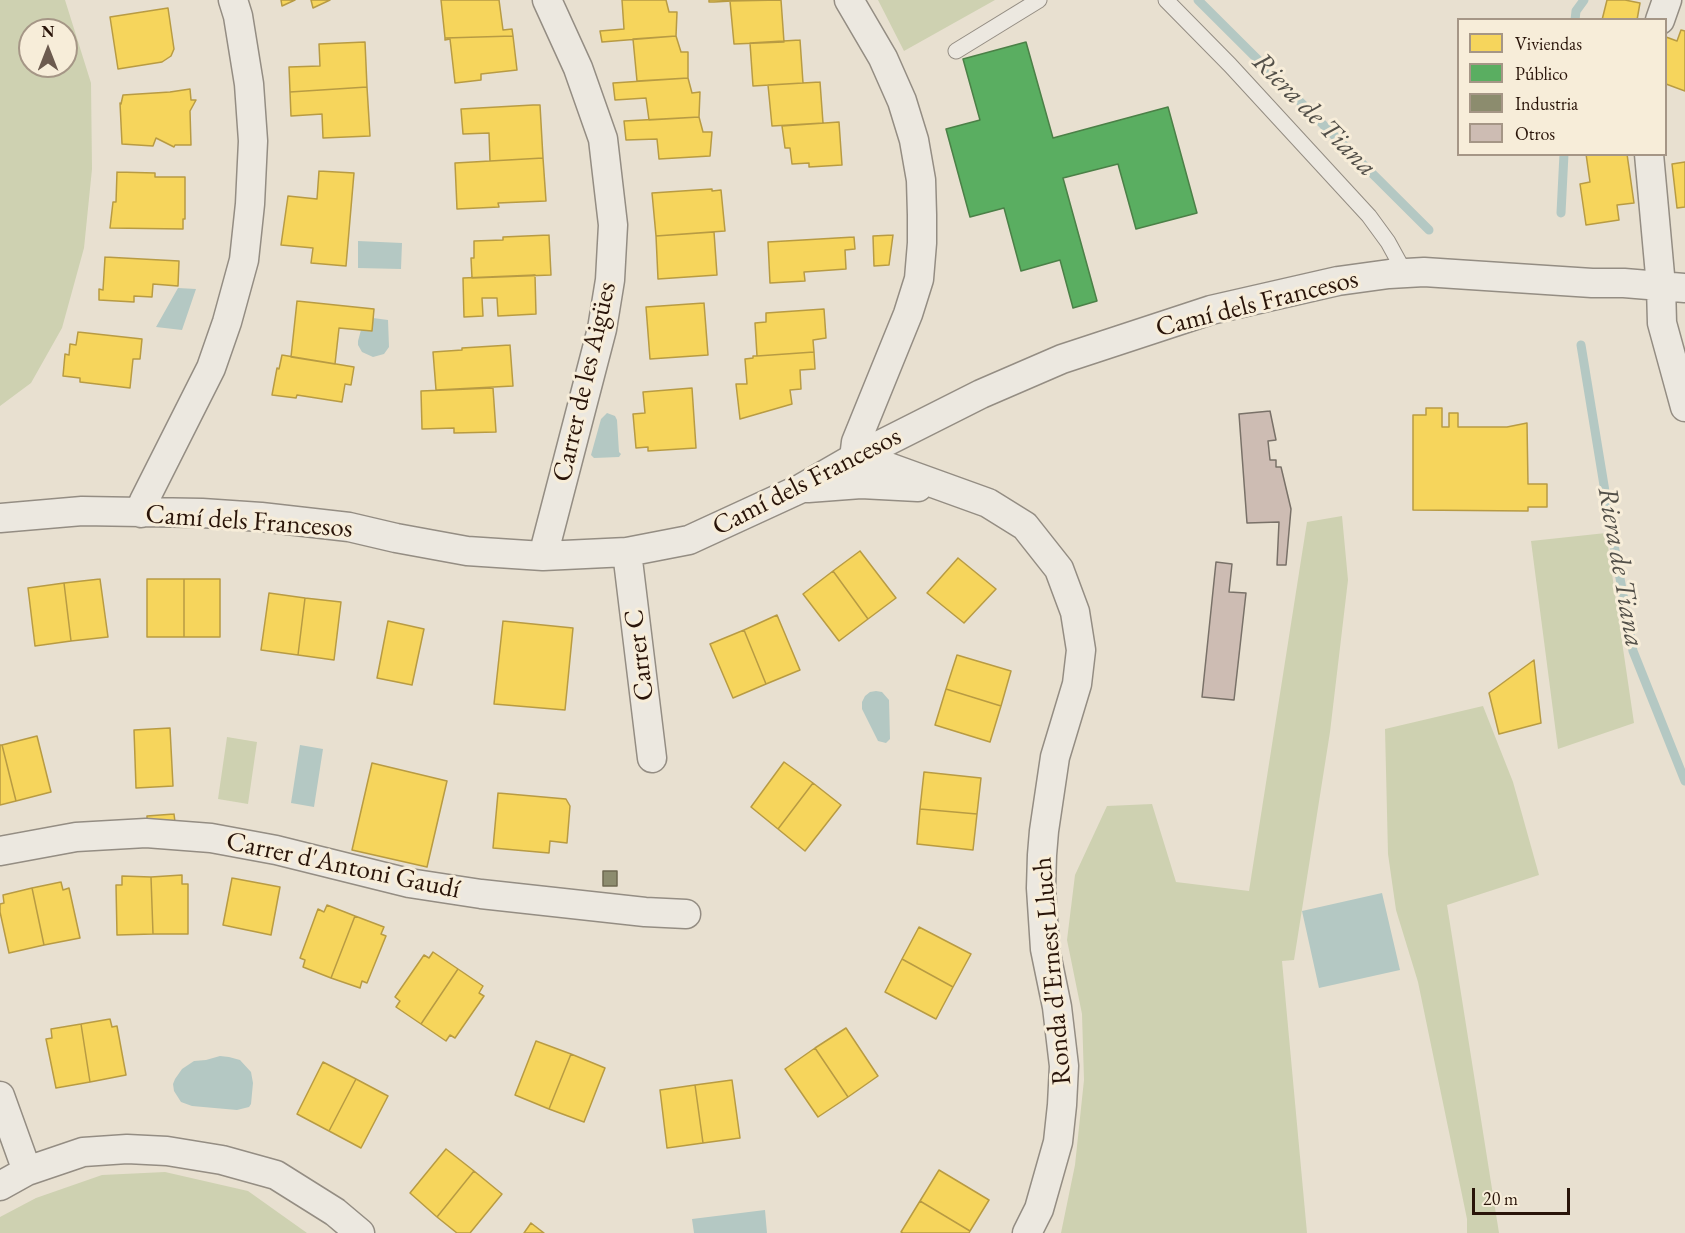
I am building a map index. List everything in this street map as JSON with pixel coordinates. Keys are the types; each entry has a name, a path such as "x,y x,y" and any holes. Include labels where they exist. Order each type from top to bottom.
{"street":[{"path":"141,513 144,501 211,368 227,322 244,260 253,141 249,84 238,16 233,0"},
{"name":"Carrer de les Aigües","path":"543,556 602,329 610,280 612,225 603,139 578,68 547,0"},
{"path":"849,0 883,58 902,102 914,140 921,180 922,215 919,279 908,314 856,441 854,458"},
{"path":"1661,18 1667,0"},
{"path":"1649,156 1673,287 1662,323 1685,407"},
{"name":"Camí dels Francesos","path":"0,518 82,511 202,513 349,527 396,538 467,550 543,556 627,552 689,540 802,489 854,458 981,394 1062,359 1211,310 1338,281 1424,272 1673,287"},
{"name":"Ronda d'Ernest Lluch","path":"854,458 880,464 988,502 1025,526 1059,569 1075,612 1081,650 1077,684 1055,757 1044,831 1041,888 1045,950 1057,1007 1064,1066 1062,1106 1058,1142 1039,1209 1027,1233"},
{"name":"Ronda d'Ernest Lluch","path":"802,489 861,484 944,486"},
{"name":"Carrer C","path":"627,552 652,758"},
{"name":"Carrer d'Antoni Gaudí","path":"0,851 87,836 146,833 211,838 276,850 409,882 481,894 645,912 686,914"},
{"path":"0,1096 27,1171"},
{"path":"0,1186 27,1171 83,1152 167,1151 222,1161 276,1175 335,1212 360,1233"}],"lane":[{"path":"956,51 1040,0"},
{"path":"1166,0 1230,65 1369,216 1388,242 1405,273"}],"green space":[{"path":"0,0 65,0 71,18 18,18 18,78 78,78 78,42 91,83 92,169 84,248 62,328 31,383 0,406"},
{"path":"878,0 995,0 904,51"},
{"path":"1342,516 1348,580 1330,732 1294,960 1282,961 1307,1233 1061,1233 1075,1165 1084,1080 1082,1014 1067,940 1075,875 1107,806 1152,804 1176,882 1249,891 1307,522"},
{"path":"1606,533 1634,723 1558,749 1531,541"},
{"path":"1483,706 1513,782 1539,875 1447,905 1499,1233 1467,1233 1467,1219 1418,982 1396,910 1388,854 1385,729"},
{"path":"227,737 257,742 248,804 218,799"},
{"path":"165,1172 248,1191 307,1233 0,1233 0,1217 36,1198 102,1175"}],"shaded area":[{"path":"358,241 402,243 401,269 358,268"},
{"path":"178,288 196,289 182,330 156,327"},
{"path":"373,318 388,320 389,347 384,354 373,357 362,352 358,341 361,330 372,331"},
{"path":"607,413 615,416 617,420 621,454 619,457 594,458 591,455 601,419"},
{"path":"876,691 882,692 889,700 890,739 886,743 878,741 862,709 865,696"},
{"path":"300,745 323,749 314,807 291,803"},
{"path":"1382,893 1400,970 1319,988 1302,911"},
{"path":"220,1056 240,1060 251,1072 253,1083 249,1107 237,1110 192,1106 181,1102 174,1091 173,1084 182,1069 194,1061"},
{"path":"765,1210 767,1233 694,1233 692,1219"}],"building: Viviendas":[{"path":"281,0 295,0 282,6"},
{"path":"311,0 330,0 313,8"},
{"path":"441,0 499,0 503,30 512,29 513,36 445,38"},
{"path":"622,0 666,0 669,12 677,12 676,36 602,42 600,31 624,29"},
{"path":"709,0 750,0 709,2"},
{"path":"781,0 784,42 734,44 730,1"},
{"path":"1607,0 1640,3 1637,18 1602,18"},
{"path":"168,8 174,49 171,56 162,62 118,69 110,17"},
{"path":"1681,30 1685,31 1685,91 1667,84 1667,37 1677,41"},
{"path":"513,36 517,70 481,74 481,80 455,83 450,39 445,40 445,38"},
{"path":"676,36 681,52 688,52 688,78 637,81 633,39"},
{"path":"800,40 803,83 753,86 750,43"},
{"path":"365,42 367,87 290,92 289,67 320,66 319,44"},
{"path":"688,78 692,93 700,92 699,117 649,120 646,98 615,100 613,83"},
{"path":"820,82 823,123 772,126 768,85"},
{"path":"367,87 370,136 323,138 322,114 291,116 290,92"},
{"path":"190,89 191,100 196,100 190,111 191,145 175,145 174,147 156,138 153,146 122,144 120,103 123,95"},
{"path":"540,105 543,158 490,161 489,133 463,134 461,109"},
{"path":"699,117 703,132 712,132 710,156 659,159 657,139 626,140 624,121"},
{"path":"839,122 842,165 809,167 809,163 792,164 790,148 785,148 782,126"},
{"path":"1586,156 1627,156 1634,203 1617,205 1619,220 1586,225 1580,184 1590,182"},
{"path":"543,158 546,201 498,203 499,207 457,209 455,163"},
{"path":"1685,162 1685,207 1677,208 1672,164"},
{"path":"319,171 354,173 346,266 311,263 313,248 281,245 288,196 317,199"},
{"path":"117,172 155,173 155,177 185,177 183,229 110,228 113,202 116,202"},
{"path":"712,189 712,191 721,190 725,231 656,236 652,193"},
{"path":"714,232 717,275 658,279 656,236"},
{"path":"549,235 551,275 472,278 471,258 474,258 474,241"},
{"path":"893,235 889,265 874,266 873,236"},
{"path":"854,237 855,249 845,250 846,269 804,272 805,281 770,283 768,242"},
{"path":"105,257 179,261 178,286 153,284 152,297 134,296 134,302 99,300 99,289 103,290"},
{"path":"535,275 536,314 498,316 497,298 482,298 483,316 464,317 463,278"},
{"path":"297,301 374,309 372,331 339,328 335,364 291,357"},
{"path":"704,303 708,355 650,359 646,307"},
{"path":"824,309 826,338 813,340 814,352 757,356 755,323 766,322 766,313"},
{"path":"78,332 142,339 140,359 133,359 130,388 80,382 80,378 63,376 65,354 69,355 70,344 76,345"},
{"path":"510,345 513,386 436,390 433,352"},
{"path":"814,352 815,369 800,370 801,389 790,390 792,404 740,419 736,384 747,384 745,359 753,358 753,356"},
{"path":"282,355 354,367 351,385 345,384 342,402 297,395 296,398 272,395"},
{"path":"493,388 496,432 454,433 454,428 422,429 421,391"},
{"path":"692,388 696,448 648,451 648,447 636,448 633,414 645,413 643,392"},
{"path":"1426,408 1442,408 1442,427 1449,427 1449,413 1458,413 1458,427 1507,427 1527,423 1528,484 1547,484 1547,507 1528,507 1528,511 1413,510 1413,415 1426,415"},
{"path":"860,551 896,598 868,619 833,571"},
{"path":"958,558 996,589 964,623 927,593"},
{"path":"833,571 868,619 839,641 803,594"},
{"path":"100,579 108,637 71,641 64,583"},
{"path":"147,579 184,579 184,637 147,637"},
{"path":"184,579 220,579 220,637 184,637"},
{"path":"64,583 71,641 35,646 28,588"},
{"path":"269,593 305,598 298,655 261,650"},
{"path":"305,598 341,602 334,660 298,655"},
{"path":"777,615 800,670 766,684 744,630"},
{"path":"388,621 424,629 412,685 377,678"},
{"path":"503,621 573,628 565,710 494,704"},
{"path":"744,630 766,684 733,698 710,644"},
{"path":"957,655 1011,671 1001,706 946,689"},
{"path":"1534,660 1541,723 1499,734 1489,693"},
{"path":"946,689 1001,706 990,742 935,725"},
{"path":"170,728 173,786 136,788 134,730"},
{"path":"37,736 51,792 16,801 2,745"},
{"path":"0,745 2,745 16,801 0,805"},
{"path":"784,762 813,783 778,829 751,807"},
{"path":"372,763 447,781 427,867 352,850"},
{"path":"924,772 981,778 977,814 920,809"},
{"path":"813,783 841,805 805,851 778,829"},
{"path":"498,793 566,799 570,806 567,843 550,841 549,853 493,848"},
{"path":"920,809 977,814 973,850 917,844"},
{"path":"174,814 175,822 147,822 147,816"},
{"path":"182,875 182,884 188,884 188,934 153,934 151,877"},
{"path":"122,876 151,877 153,934 117,935 116,885 122,885"},
{"path":"232,878 280,887 271,935 223,925"},
{"path":"61,882 63,890 69,888 80,938 44,945 32,888"},
{"path":"32,888 44,945 9,953 0,912 0,904 4,903 3,895"},
{"path":"327,905 355,916 331,978 303,967 305,960 300,958 318,909 324,912"},
{"path":"355,916 384,927 381,934 386,936 367,983 362,981 360,988 331,978"},
{"path":"919,927 971,954 953,987 902,959"},
{"path":"433,952 458,969 421,1024 396,1007 400,1001 395,997 424,955 429,958"},
{"path":"902,959 953,987 936,1019 885,992"},
{"path":"458,969 483,986 479,993 484,996 455,1038 450,1035 446,1041 421,1024"},
{"path":"110,1019 112,1027 117,1026 126,1075 90,1082 81,1024"},
{"path":"81,1024 90,1082 56,1088 46,1039 52,1038 51,1029"},
{"path":"846,1028 878,1076 848,1097 815,1048"},
{"path":"536,1041 571,1054 549,1109 515,1095"},
{"path":"815,1048 848,1097 818,1117 785,1069"},
{"path":"571,1054 605,1068 584,1122 549,1109"},
{"path":"323,1062 356,1079 329,1131 297,1114"},
{"path":"356,1079 388,1096 361,1148 329,1131"},
{"path":"732,1080 740,1138 703,1143 695,1085"},
{"path":"695,1085 703,1143 667,1148 660,1090"},
{"path":"446,1149 474,1171 437,1217 410,1193"},
{"path":"939,1170 989,1200 970,1231 920,1201"},
{"path":"474,1171 502,1194 470,1233 457,1233 437,1217"},
{"path":"920,1201 970,1231 969,1233 901,1232"},
{"path":"531,1223 544,1233 524,1233"}],"building: Público":[{"path":"1026,42 1053,138 1168,107 1197,213 1136,229 1118,164 1063,178 1097,301 1073,308 1060,260 1021,271 1004,208 970,217 946,129 980,120 963,59"}],"building: Industria":[{"path":"603,871 617,871 617,886 603,886"}],"building: Otros":[{"path":"1270,411 1276,440 1268,441 1270,460 1276,460 1276,467 1281,467 1291,509 1286,565 1277,565 1279,522 1247,523 1239,414"},
{"path":"1216,562 1232,564 1229,592 1246,593 1234,700 1202,697"}],"waterway":[{"name":"Riera de Tiana","path":"1198,0 1429,230"},
{"path":"1575,18 1576,11 1584,0"},
{"path":"1561,213 1564,156"},
{"name":"Riera de Tiana","path":"1581,345 1633,651 1685,781"}]}
